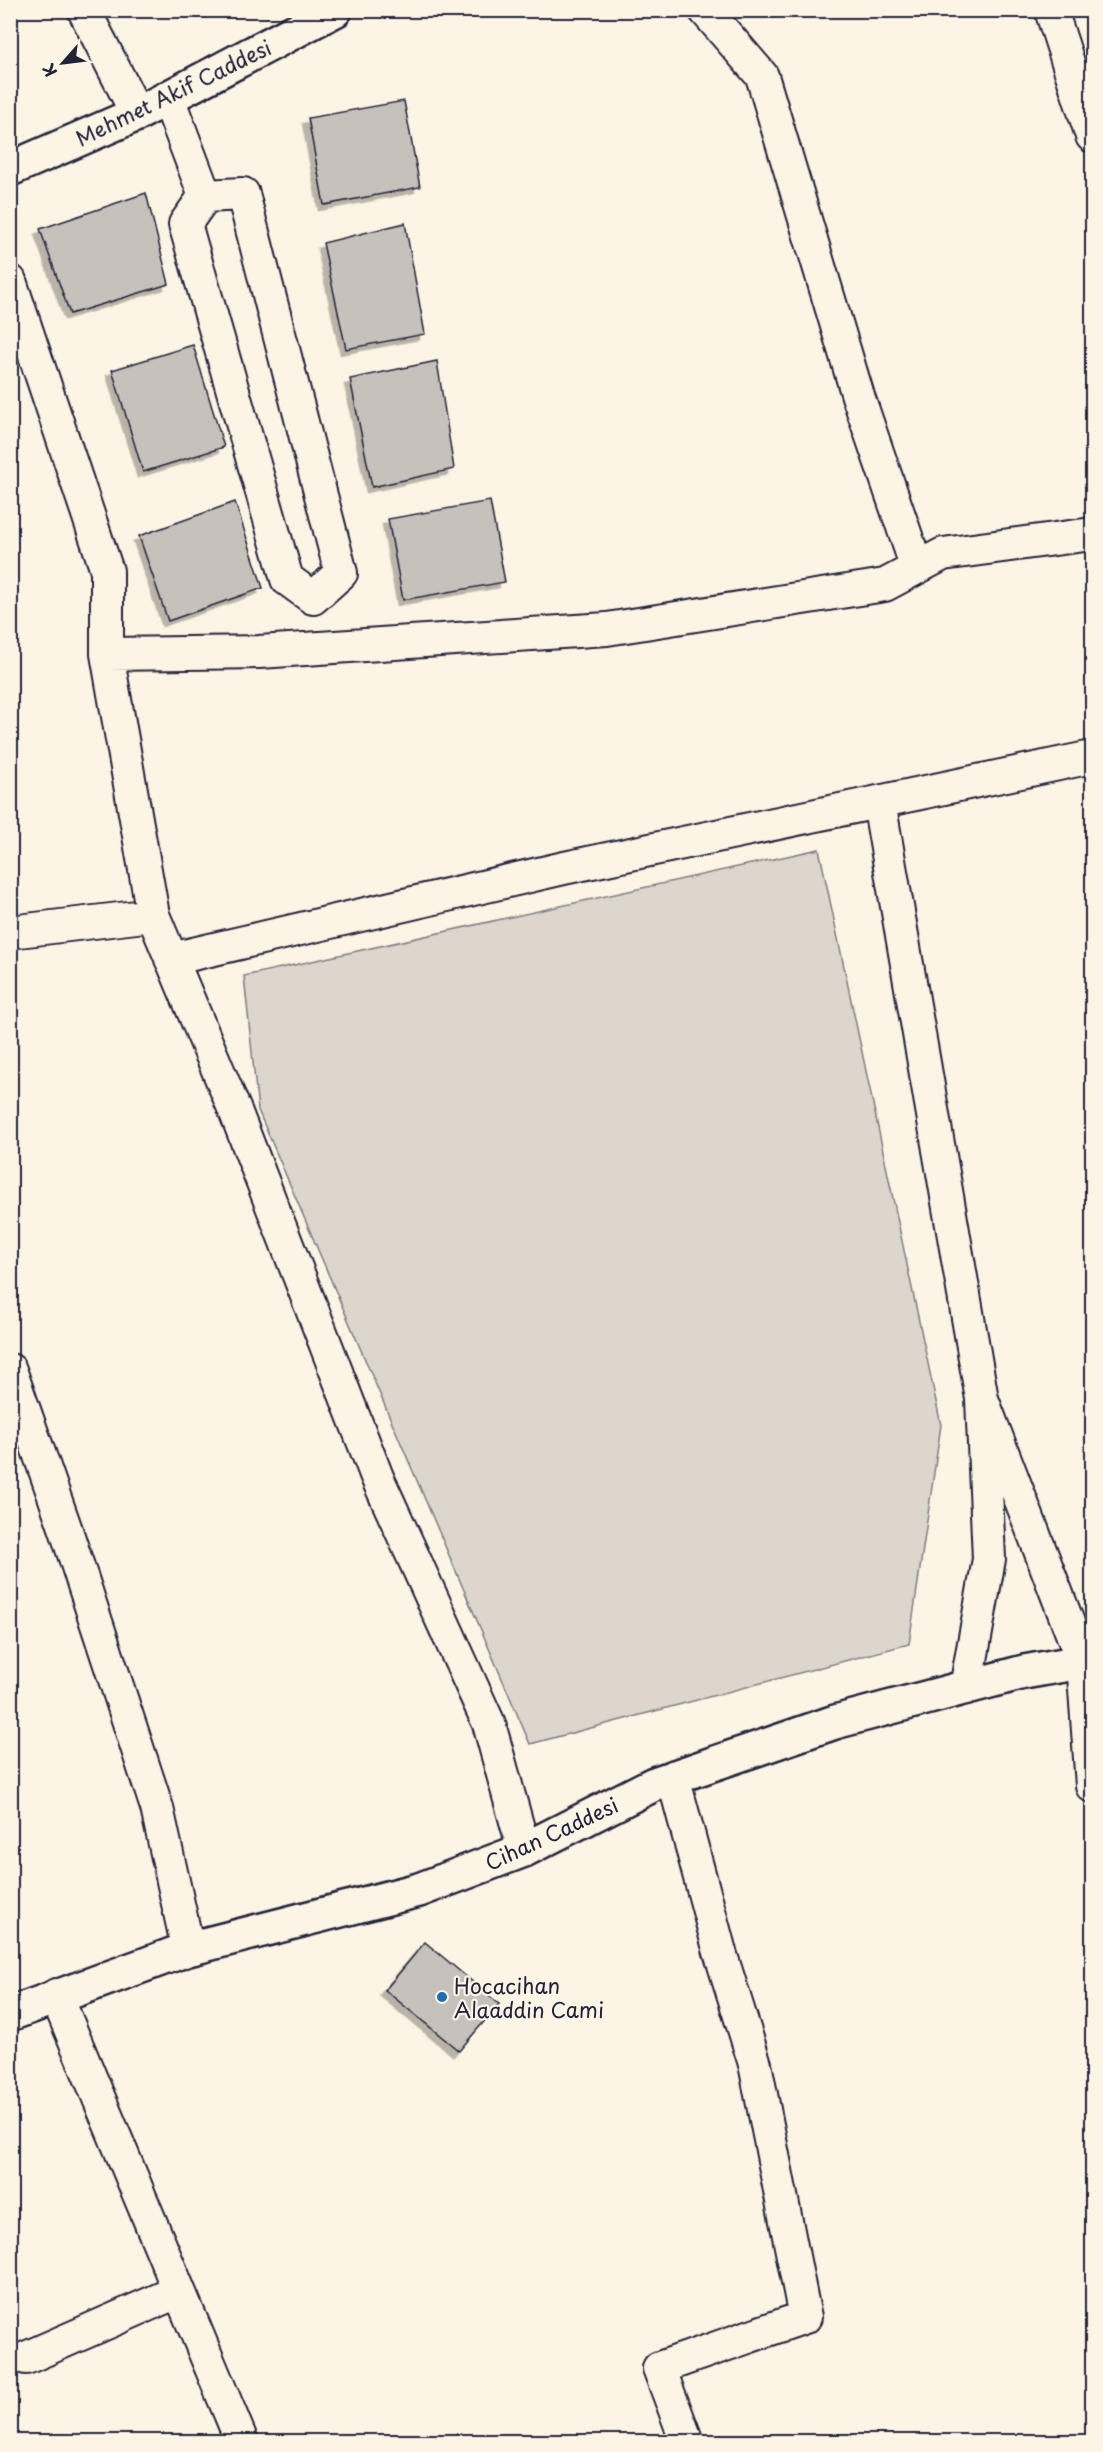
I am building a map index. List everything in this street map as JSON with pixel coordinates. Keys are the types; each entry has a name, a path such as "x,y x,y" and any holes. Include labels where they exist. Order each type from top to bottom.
{"street":[{"path":"84,10 137,114"},
{"name":"Mehmet Akif Caddesi","path":"10,169 137,114 334,10"},
{"path":"705,10 762,76 858,396 917,568"},
{"path":"1051,10 1092,136"},
{"path":"168,98 205,196"},
{"path":"205,196 243,194 341,573 313,598"},
{"path":"205,196 185,224 287,579 313,598 322,648"},
{"path":"10,281 107,571 107,654 153,915 236,1113 377,1478 489,1724 524,1850"},
{"path":"107,654 259,652 607,630 885,585 943,554 1092,534"},
{"path":"171,958 564,868 1092,757"},
{"path":"879,802 982,1399 988,1558 966,1688"},
{"path":"10,932 153,915"},
{"path":"10,1370 66,1530 157,1808 189,1949"},
{"path":"982,1399 1088,1661 1092,1786"},
{"name":"Cihan Caddesi","path":"10,2014 56,1995 189,1949 419,1890 524,1850 654,1784 835,1722 1024,1672 1088,1661"},
{"path":"673,1777 720,1952 755,2064 805,2317 659,2368 687,2442"},
{"path":"56,1995 242,2442"},
{"path":"26,2358 179,2291"}],"shaded area":[{"path":"819,849 941,1425 909,1644 530,1744 258,1110 244,976"}],"building":[{"path":"404,101 420,187 324,205 308,118"},
{"path":"146,193 169,284 70,314 40,229"},
{"path":"405,223 425,334 346,349 323,243"},
{"path":"193,345 224,447 143,472 112,370"},
{"path":"437,361 454,469 372,487 350,379"},
{"path":"490,501 505,582 403,600 388,519"},
{"path":"235,502 263,588 168,621 139,536"},
{"name":"Hocacihan Alaaddin Cami","path":"425,1942 499,2004 459,2051 385,1990"}],"place":[{"name":"Hocacihan Alaaddin Cami","path":"442,1997"}]}
